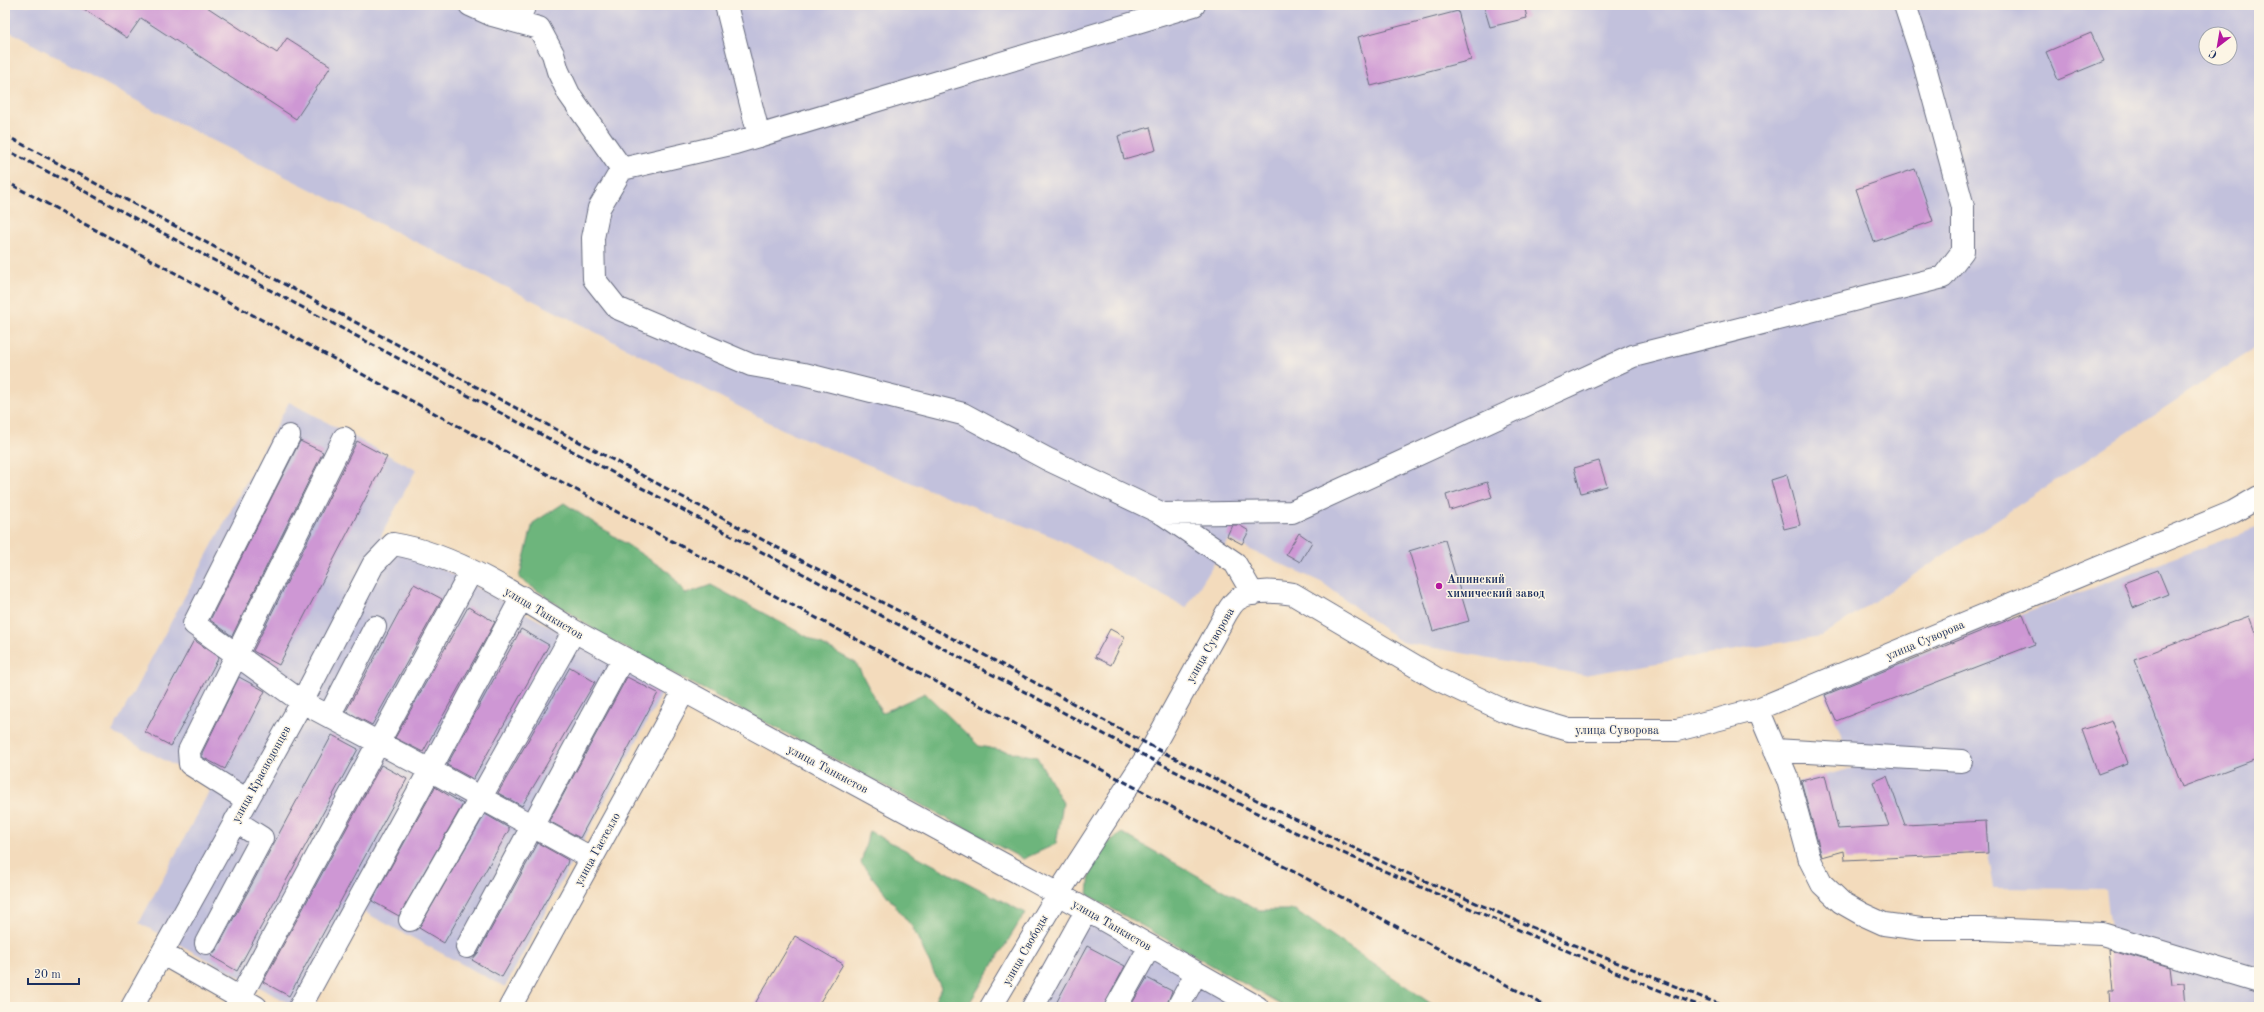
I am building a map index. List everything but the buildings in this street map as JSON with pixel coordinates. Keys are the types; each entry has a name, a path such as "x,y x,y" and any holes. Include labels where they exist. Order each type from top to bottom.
{"street":[{"path":"470,5 521,13 539,28 553,54 558,71 569,94 622,169"},
{"path":"726,5 760,136"},
{"path":"1194,5 760,136 622,169 599,208 593,238 594,279 617,308 751,365 804,374 963,414 1047,459 1163,514 1235,563 1252,594"},
{"path":"1163,514 1292,512 1633,356 1943,277 1963,251 1963,207 1924,63 1905,5"},
{"path":"289,436 194,624 238,654 302,702 481,797 591,858"},
{"path":"247,800 190,764 189,751 344,438"},
{"name":"улица Суворова","path":"1054,900 1153,748 1226,614 1237,600 1252,594 1275,591 1293,594 1437,679 1505,711 1569,730 1677,730 1758,709 2232,512 2259,497"},
{"name":"улица Танкистов","path":"393,544 416,548 471,572 522,597 574,631 684,691 1054,900 1257,1007"},
{"name":"улица Краснодонцев","path":"132,1007 163,954 302,702 373,565 393,544"},
{"path":"163,954 248,1003 378,742 471,572"},
{"path":"300,1007 430,770 522,597"},
{"path":"329,716 375,627"},
{"path":"410,920 574,631"},
{"path":"467,947 623,658"},
{"name":"улица Гастелло","path":"510,1007 684,691"},
{"path":"1758,709 1788,780 1813,866 1822,884 1841,902 1862,914 1884,924 1921,929 1986,929 2102,934 2259,981"},
{"path":"1775,750 1961,761"},
{"path":"206,943 262,838 235,821"},
{"path":"1054,900 1080,922 1234,1007"},
{"name":"улица Свободы","path":"992,1007 1054,900"},
{"path":"1033,1007 1080,922"},
{"path":"1116,1007 1144,957"},
{"path":"1178,1007 1191,983"}],"shaded area":[{"path":"5,5 2259,5 2259,345 1822,636 1584,675 1401,642 1323,583 1229,540 1186,608 1056,538 917,485 782,429 570,319 172,120 5,29"},
{"path":"289,402 416,470 381,536 665,688 505,987 364,912 313,1007 296,1007 139,923 212,786 112,732"},
{"path":"2259,527 2259,1007 2120,1007 2106,889 1994,888 1988,853 1845,860 1843,852 1816,858 1797,782 1854,768 1824,691 2034,609"},
{"path":"1075,910 1244,1007 1019,1007"}],"green space":[{"path":"564,503 670,573 686,594 711,585 856,663 882,713 925,693 979,746 1037,757 1063,803 1056,844 1023,859 605,637 519,578 533,523"},
{"path":"869,831 1025,913 967,1007 932,1007 941,988 913,928 861,863"},
{"path":"1122,833 1258,910 1295,910 1436,1007 1285,1007 1088,895 1090,871 1095,851"}],"railway":[{"path":"5,135 823,572 975,650 1153,747 1284,814 1393,867 1559,939 1726,1007"},
{"path":"5,149 1147,757 1288,829 1643,984 1703,1007"},
{"path":"5,181 619,513 1548,1007"}],"place":[{"name":"Ашинский химический завод","path":"1439,586"}]}
